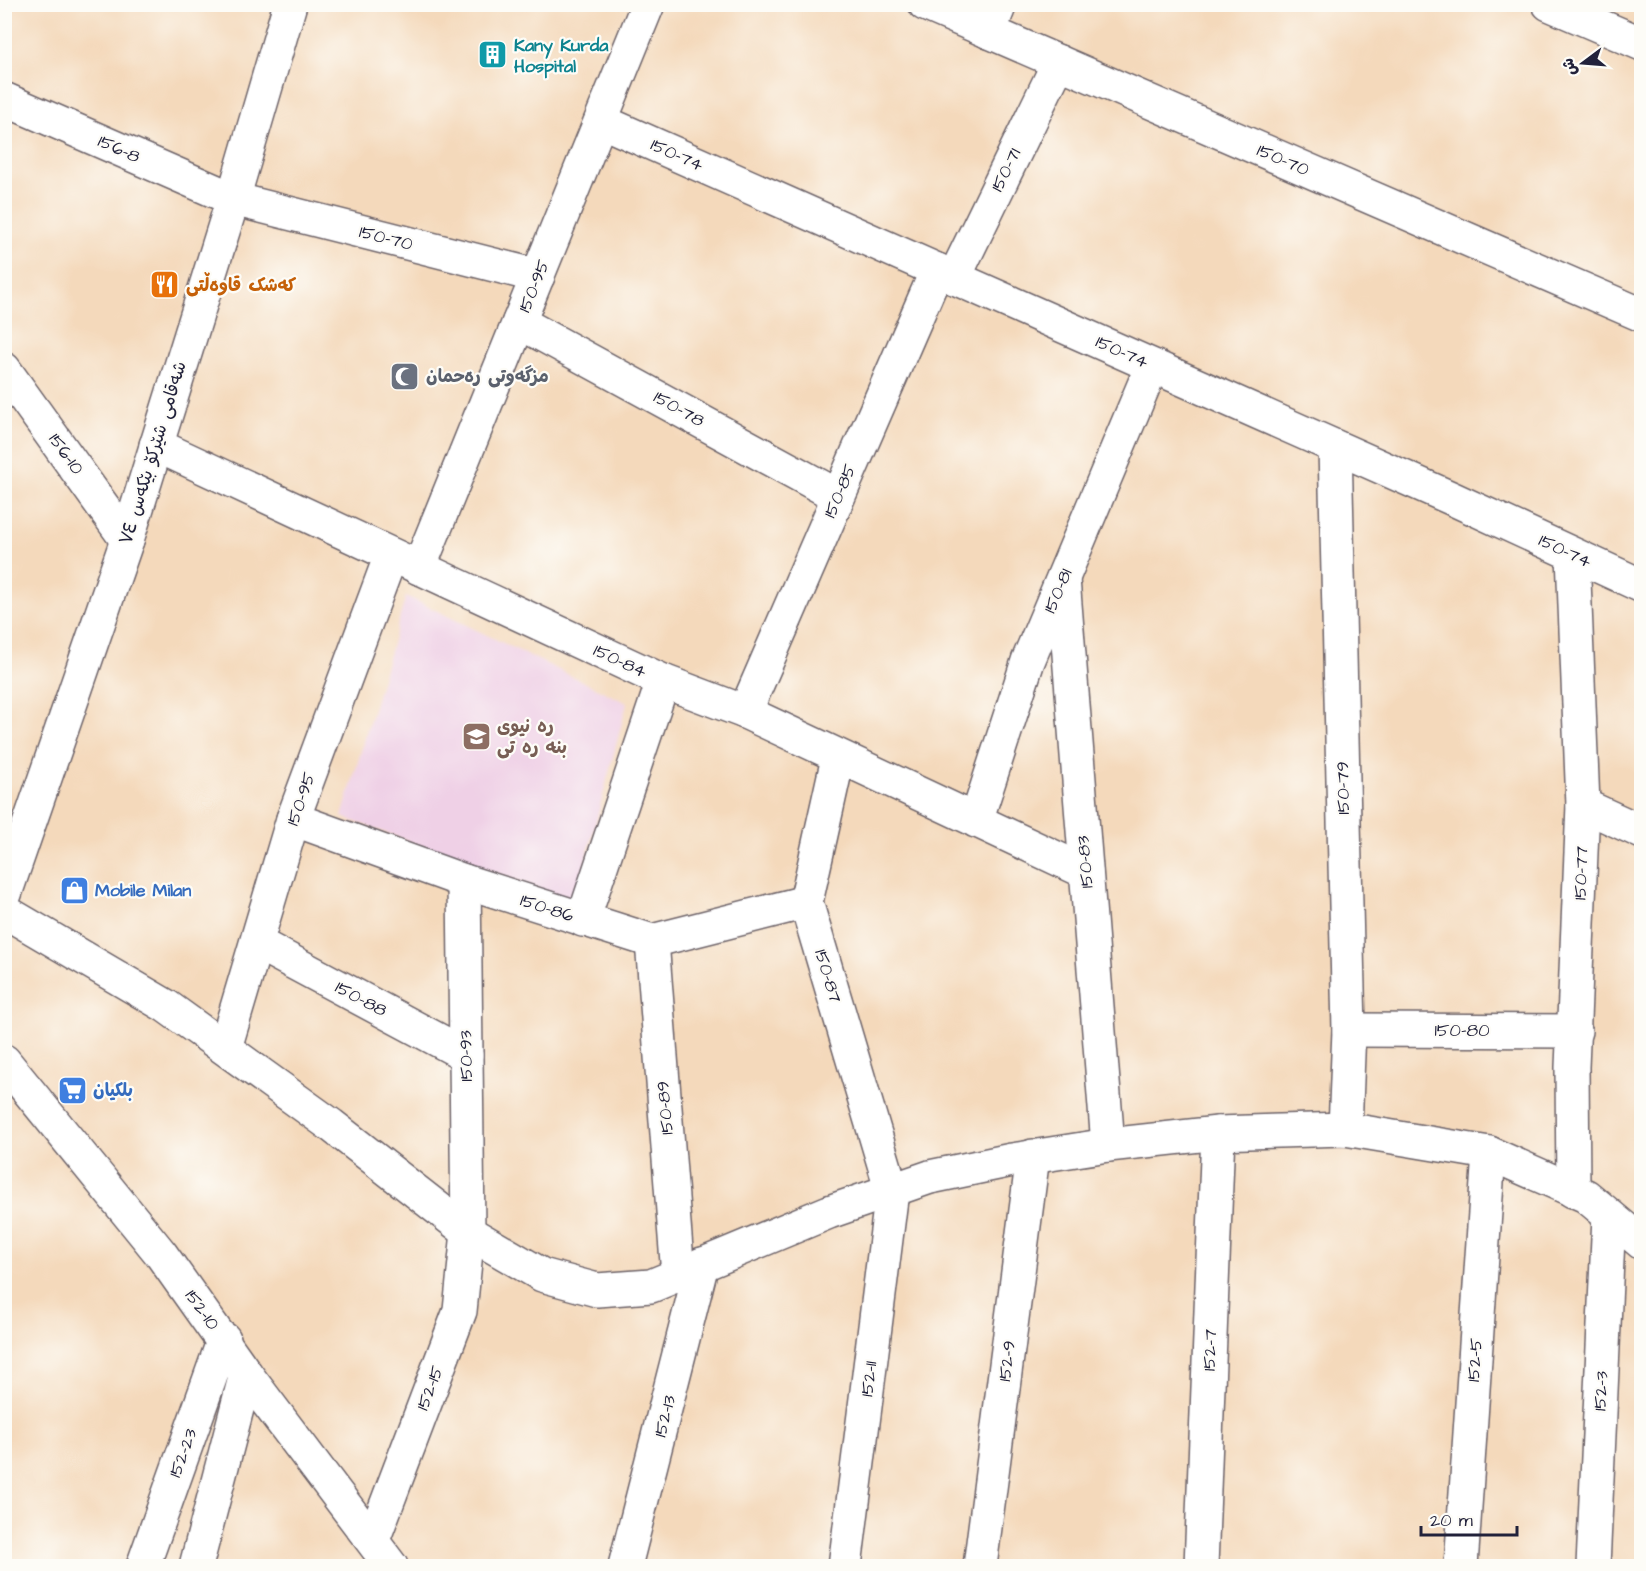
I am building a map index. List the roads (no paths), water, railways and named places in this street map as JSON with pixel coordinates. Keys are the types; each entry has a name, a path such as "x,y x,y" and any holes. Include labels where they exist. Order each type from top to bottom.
{"street":[{"name":"شەقامی شێرکۆ بێکەس ٧٤","path":"4,897 10,859 127,540 233,199 290,4"},
{"name":"150-95","path":"225,1048 294,819 405,561 519,322 648,4"},
{"name":"150-70","path":"925,4 994,18 1059,62 1641,315"},
{"path":"1549,4 1641,44"},
{"name":"150-71","path":"946,274 1059,62"},
{"name":"156-8","path":"4,99 233,199"},
{"name":"150-74","path":"601,121 1335,447 1641,586"},
{"name":"150-70","path":"233,199 538,276"},
{"name":"150-85","path":"745,712 838,496 946,274"},
{"name":"150-78","path":"519,322 838,496"},
{"name":"150-81","path":"976,821 1028,661 1152,366"},
{"name":"156-10","path":"4,369 127,540"},
{"name":"150-84","path":"156,445 663,681 745,712 838,758 1086,872"},
{"name":"150-79","path":"1335,447 1349,1030 1345,1129"},
{"name":"150-77","path":"1573,555 1583,805 1572,1067 1573,1191"},
{"name":"150-83","path":"1063,579 1108,1145"},
{"path":"583,920 663,681"},
{"name":"150-87","path":"838,758 806,902 892,1191"},
{"path":"1583,805 1641,832"},
{"name":"150-86","path":"294,819 464,881 652,941"},
{"name":"150-93","path":"464,881 468,1232"},
{"path":"652,941 806,902"},
{"path":"4,911 166,1006 331,1125 468,1232 542,1275 597,1290 651,1286 829,1212 930,1177 1033,1156 1218,1133 1345,1129 1489,1153 1586,1197 1641,1242"},
{"name":"150-89","path":"652,941 690,1269"},
{"name":"150-88","path":"257,943 466,1055"},
{"name":"150-80","path":"1349,1030 1575,1031"},
{"name":"152-10","path":"4,1060 161,1254 224,1339 246,1374 391,1566"},
{"name":"152-7","path":"1201,1566 1218,1133"},
{"name":"152-5","path":"1461,1566 1489,1153"},
{"name":"152-9","path":"980,1566 1033,1156"},
{"name":"152-11","path":"845,1566 892,1191"},
{"name":"152-3","path":"1593,1566 1609,1216"},
{"name":"152-15","path":"373,1540 460,1311 468,1232"},
{"name":"152-13","path":"625,1566 690,1269"},
{"name":"152-23","path":"143,1566 224,1339"},
{"path":"196,1566 246,1374"}],"place":[{"name":"Kany Kurda Hospital","path":"493,55"},
{"name":"کەشک قاوەڵتی","path":"165,285"},
{"name":"مزگەوتی رەحمان","path":"405,376"},
{"name":"ره نیوی بنه ره تی","path":"476,736"},
{"name":"Mobile Milan","path":"74,890"},
{"name":"بلكيان","path":"72,1090"}]}
